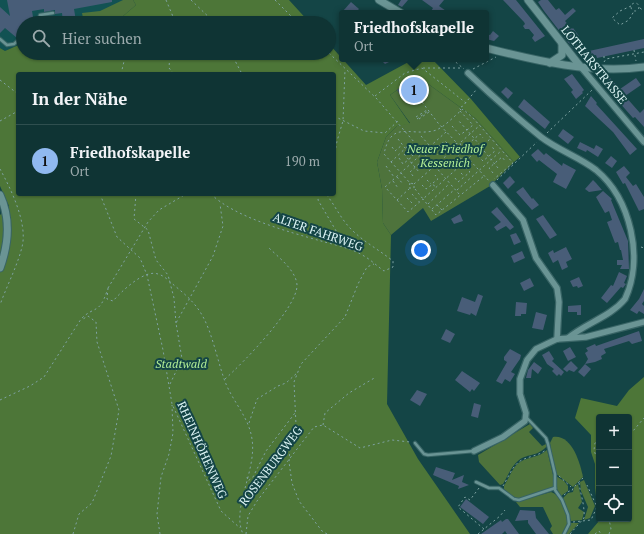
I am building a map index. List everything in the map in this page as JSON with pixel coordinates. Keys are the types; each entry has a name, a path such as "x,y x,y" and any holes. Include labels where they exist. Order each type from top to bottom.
{"street":[{"path":"378,0 396,10"},
{"name":"LOTHARSTRASSE","path":"528,0 596,87 644,142"},
{"path":"550,63 562,55 562,44"},
{"path":"489,49 550,63 580,66 604,65 640,67"},
{"path":"468,73 542,138 596,170 612,186 630,214 641,246 639,274 626,298 605,316 579,328 568,338"},
{"path":"491,184 523,220 536,258 557,288 559,302 557,339"},
{"path":"0,195 8,230 5,251 0,268"},
{"path":"474,451 520,426 526,418 519,389 524,366 536,349 557,339 602,334 644,322"}],"lane":[{"path":"40,16 53,13"},
{"path":"0,39 7,45 16,42"},
{"path":"526,418 546,438 549,447 555,474 555,488 568,515 569,524 564,534"},
{"path":"415,443 424,454 428,455 474,451"},
{"path":"476,482 489,488 499,488 514,499 519,500 555,488"}],"path":[{"path":"166,0 172,14"},
{"path":"191,0 208,16"},
{"path":"275,0 291,16"},
{"path":"639,7 638,10 634,11 629,20 620,25 612,18 620,11 636,3 644,11"},
{"path":"631,6 634,11"},
{"path":"634,50 634,54 640,67"},
{"path":"604,56 604,65 620,57 644,52"},
{"path":"619,53 620,57"},
{"path":"489,59 506,54"},
{"path":"121,72 124,60"},
{"path":"170,60 169,68 171,71"},
{"path":"235,60 241,72"},
{"path":"336,60 398,121 413,142 460,194"},
{"path":"456,62 468,73 484,62"},
{"path":"374,96 405,73 422,68 463,68"},
{"path":"422,68 466,103"},
{"path":"336,141 343,121 345,69"},
{"path":"0,80 16,92"},
{"path":"452,126 460,135 473,125 459,108 466,103 480,84"},
{"path":"491,184 596,87"},
{"path":"416,94 446,132 456,142 460,143"},
{"path":"414,184 410,183 395,168 384,154 386,145 393,136 404,130 433,131 463,109 513,163 491,184"},
{"path":"417,118 429,111"},
{"path":"419,119 429,111"},
{"path":"0,121 16,112"},
{"path":"336,117 364,131 385,134 398,121"},
{"path":"458,120 478,144"},
{"path":"480,126 460,143 460,147 468,159 491,184"},
{"path":"446,132 385,187 408,212 491,138"},
{"path":"471,148 468,144 480,134 483,138"},
{"path":"421,136 438,155"},
{"path":"398,139 406,148"},
{"path":"434,150 445,141 447,144"},
{"path":"391,162 413,142"},
{"path":"456,142 455,147 414,184 414,188 436,215 484,176"},
{"path":"392,147 395,150 402,144"},
{"path":"440,145 444,150"},
{"path":"478,156 482,161 495,150 491,146"},
{"path":"455,147 460,147"},
{"path":"399,158 403,164 413,156 408,151"},
{"path":"484,151 498,168"},
{"path":"457,191 502,151"},
{"path":"404,154 419,172"},
{"path":"457,154 464,162"},
{"path":"493,173 489,168 502,157 506,162"},
{"path":"445,165 449,169 461,159"},
{"path":"451,160 455,165"},
{"path":"413,176 410,172 421,162 425,166"},
{"path":"386,166 403,184"},
{"path":"455,178 458,182 470,172 466,168"},
{"path":"461,173 464,177"},
{"path":"422,185 426,190 438,179 435,175"},
{"path":"462,179 465,183"},
{"path":"392,180 398,188"},
{"path":"427,180 436,187"},
{"path":"397,200 409,188 410,183"},
{"path":"428,204 450,184"},
{"path":"409,188 414,188"},
{"path":"432,209 455,189"},
{"path":"412,194 419,202"},
{"name":"RHEINHÖHENWEG","path":"101,196 117,237 140,258 147,275 172,404 220,511 240,528"},
{"path":"136,196 134,219 148,230 156,260 168,275 174,298 176,323 182,359 169,385"},
{"path":"0,400 30,386 44,377 70,340 81,320 86,314 98,309 103,304 108,288 145,228 159,210 183,196"},
{"name":"ALTER FAHRWEG","path":"213,196 220,203 260,221 300,235 345,248 365,256 384,271 393,267 393,261 368,244 349,227 328,196"},
{"path":"319,196 318,200 345,248"},
{"path":"407,198 414,206"},
{"path":"176,323 213,256 223,226 220,203"},
{"path":"437,205 442,210"},
{"path":"225,379 255,348 295,298 297,285 294,274 268,247"},
{"path":"327,534 322,531 299,501 292,483 289,462 290,446 296,425 294,382 300,364 345,317 358,284 367,267 374,264"},
{"path":"108,288 107,299 113,301 127,287 147,275 157,274 170,281 189,298 203,316 225,379 249,423 252,440 252,461 239,512 240,528 243,534"},
{"path":"73,534 79,514 92,503 111,456 119,410 97,342 96,322 88,316 81,320"},
{"path":"249,423 257,399 278,386 286,383 298,372"},
{"path":"376,377 349,393 325,414 323,425 360,448 392,440 415,443"},
{"path":"160,534 157,514 161,477 169,454 173,433 172,404"},
{"path":"248,481 253,477 266,451 295,412"},
{"path":"632,431 644,418"},
{"name":"ROSENBURGWEG","path":"246,534 248,516 254,506 289,462 314,427 323,425"},
{"path":"596,442 594,450 598,462 598,486"},
{"path":"499,488 503,486 517,462 536,456 549,447"},
{"path":"555,474 572,487"},
{"path":"247,477 248,481"},
{"path":"569,491 583,478"},
{"path":"570,534 584,518 584,500 580,492 579,482"},
{"path":"481,485 470,500 465,497 458,507 484,528"},
{"path":"571,522 591,520 597,508 587,485"},
{"path":"564,495 569,491 572,491 572,487"},
{"path":"478,534 504,510"},
{"path":"608,534 611,529 610,522"},
{"path":"595,534 599,531 601,534"}],"shaded area":[{"path":"0,0 133,0 120,16 16,16 16,46 5,51 0,48"}],"green space":[{"path":"123,0 133,0 136,5 123,16 83,16 82,13 100,11"},
{"path":"133,0 289,0 304,16 123,16 136,5"},
{"name":"Stadtwald","path":"16,46 16,60 336,60 336,52 339,55 339,62 345,62 366,85 408,62 435,62 471,99 520,157 514,162 475,118 420,78 413,79 390,95 410,124 397,126 386,137 377,162 382,189 383,223 391,235 387,404 418,459 470,534 0,534 0,215 9,206 0,186 0,48 5,51"},
{"name":"Neuer Friedhof Kessenich","path":"420,78 475,118 514,162 490,186 431,221 423,208 391,235 383,223 382,189 377,162 386,137 397,126 410,123 390,95 413,79"},
{"path":"644,377 644,534 588,534 598,522 632,522 632,414 596,414 596,496 595,464 591,452 591,435 575,418 581,398 617,406 629,390"},
{"path":"530,424 533,428 529,432 542,446 546,444 547,446 540,452 526,456 516,462 503,484 500,485 479,462 478,455"},
{"path":"553,437 560,437 570,445 580,464 583,477 573,487 555,473 550,443"},
{"path":"547,450 554,479 553,487 518,499 509,494 504,489 504,486 515,466 524,460"},
{"path":"556,476 564,481 568,486 568,491 561,496 557,489"},
{"path":"584,480 595,506 590,518 584,520 588,507 581,491 580,482"},
{"path":"578,484 582,502 578,508 584,512 582,520 571,521 563,498 568,493 573,492 574,487"},
{"path":"551,492 560,499 565,507 568,519 562,534 553,534 550,529 552,526 543,507 520,507 516,502"},
{"path":"570,523 579,523 569,534 565,534"}],"building":[{"path":"7,0 112,0 112,2 74,9 75,16 62,16 62,13 55,14 55,10 44,12 44,9 32,11 33,16 16,16 16,37 5,28 0,33 0,7 10,16"},
{"path":"401,0 408,0 402,7 398,5"},
{"path":"422,0 444,0 439,6 445,10 432,10 433,8"},
{"path":"503,0 516,0 545,36 535,42 532,38 534,35 529,29 525,29 523,26 525,24 524,22"},
{"path":"541,0 548,0 556,10 559,8 565,15 573,8 576,11 565,21 572,29 573,28 589,51 644,39 644,48 597,58 596,55 588,57 584,51 578,55 544,11 538,2"},
{"path":"351,2 359,9 358,10 344,10"},
{"path":"493,31 499,36 494,41 489,40"},
{"path":"572,74 584,90 582,92 583,93 576,99 571,92 573,90 564,79"},
{"path":"610,78 620,89 636,78 641,85 625,96 640,113 644,109 644,127 635,117 633,118 603,84"},
{"path":"403,85 407,90 414,85 419,92 414,96 412,93 403,100 397,90"},
{"path":"506,87 513,93 508,99 501,92"},
{"path":"591,96 597,103 596,104 637,149 630,155 613,132 585,106"},
{"path":"524,99 550,122 545,129 518,107"},
{"path":"563,129 574,137 568,144 558,136"},
{"path":"580,142 594,149 596,145 603,149 598,157 587,150 586,152 577,148"},
{"path":"538,149 544,155 546,153 562,166 563,163 576,170 566,189 553,182 557,174 539,160 537,162 531,155"},
{"path":"611,156 617,161 612,168 605,163"},
{"path":"624,166 630,173 626,177 633,186 636,184 644,197 644,209 639,211 625,183 623,184 616,172"},
{"path":"510,176 515,182 508,189 503,183"},
{"path":"593,180 602,190 589,192 585,189"},
{"path":"523,187 532,199 533,198 539,205 532,210 516,192"},
{"path":"603,191 612,199 611,200 628,241 629,269 620,269 622,265 617,265 617,260 623,260 618,242 615,243 607,222 612,220 609,211 605,213 596,197"},
{"path":"497,207 514,227 510,230 506,226 497,231 494,227 501,222 491,212"},
{"path":"460,214 463,221 454,224 451,219"},
{"path":"543,215 557,235 550,239 536,219"},
{"path":"516,233 521,242 514,245 510,235"},
{"path":"566,247 572,259 566,262 568,267 562,270 558,260 553,263 548,253 553,250 554,253"},
{"path":"522,251 525,258 514,263 511,256"},
{"path":"619,272 627,276 624,283 626,284 623,288 621,287 607,303 601,298 611,285 613,286"},
{"path":"579,277 583,286 578,288 577,286 573,287 570,281"},
{"path":"530,278 534,286 524,291 520,283"},
{"path":"644,289 644,301 642,304 644,306 644,314 639,311 637,314 630,310 639,299"},
{"path":"478,294 483,296 476,316 471,313 470,315 457,311 462,297 475,302"},
{"path":"516,302 527,303 526,314 515,316"},
{"path":"581,305 581,315 577,315 577,312 568,312 568,306"},
{"path":"536,312 547,315 543,330 532,328"},
{"path":"446,329 455,334 450,343 441,339"},
{"path":"639,331 642,341 632,344 629,341 604,349 606,353 601,356 602,359 585,364 588,359 585,353 588,351 586,348"},
{"path":"570,347 576,357 568,361 563,351"},
{"path":"510,349 521,355 511,372 515,374 510,382 505,379 502,384 496,381 507,362 504,360 504,357"},
{"path":"549,351 554,359 552,361 564,372 561,376 559,374 557,376 552,371 554,369 547,364 542,355"},
{"path":"571,361 578,368 574,372 569,370 567,372 563,369"},
{"path":"534,362 542,368 538,374 532,369 531,378 526,378 528,370"},
{"path":"585,364 591,369 584,377 578,372"},
{"path":"462,371 480,383 474,391 472,389 470,392 455,380"},
{"path":"417,390 427,394 420,406 410,400"},
{"path":"474,403 481,405 478,418 471,416"},
{"path":"436,467 455,473 452,480 464,475 462,482 469,485 458,489 459,486 433,475"},
{"path":"466,499 489,517 483,524 460,507"},
{"path":"520,510 535,511 536,518 549,534 536,534 528,523 528,520 515,521"},
{"path":"508,519 519,534 507,534 505,531 502,534 481,534 501,520 502,522"}],"place":[{"name":"Friedhofskapelle","path":"414,90"}]}
